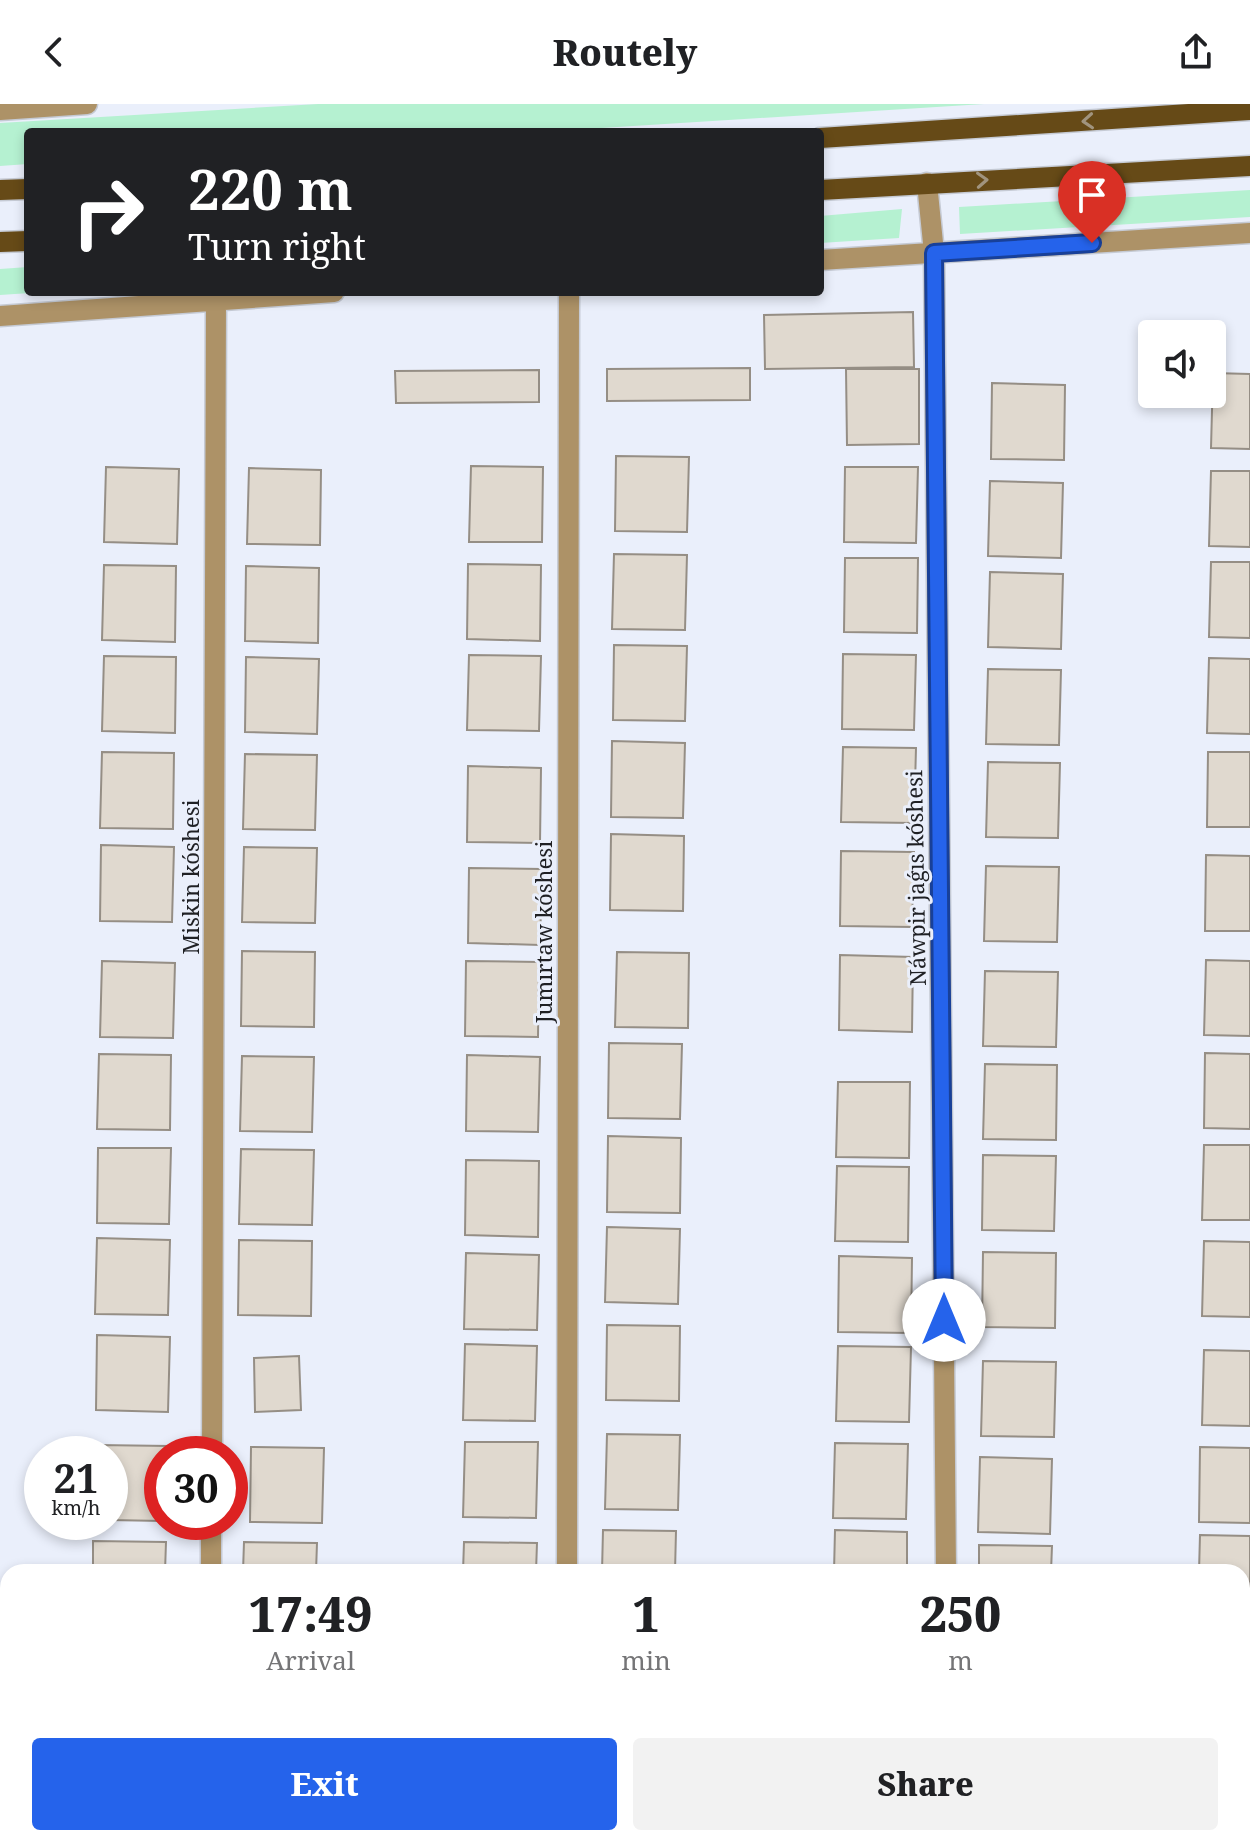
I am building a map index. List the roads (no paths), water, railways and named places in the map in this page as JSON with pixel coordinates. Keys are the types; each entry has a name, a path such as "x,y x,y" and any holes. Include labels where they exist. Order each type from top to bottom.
{"main road":[{"path":"824,138 1250,110"},
{"path":"824,190 1250,166"},
{"path":"0,190 24,189"},
{"path":"0,242 24,241"}],"street":[{"path":"0,110 87,104"},
{"name":"Náwpir jaǵıs kóshesi","path":"927,183 934,253 946,1564"},
{"path":"824,260 1250,233"},
{"path":"0,316 275,296"},
{"name":"Jumırtaw kóshesi","path":"567,1564 569,296"},
{"name":"Miskin kóshesi","path":"212,1436 216,300"},
{"path":"211,1540 211,1564"}]}
